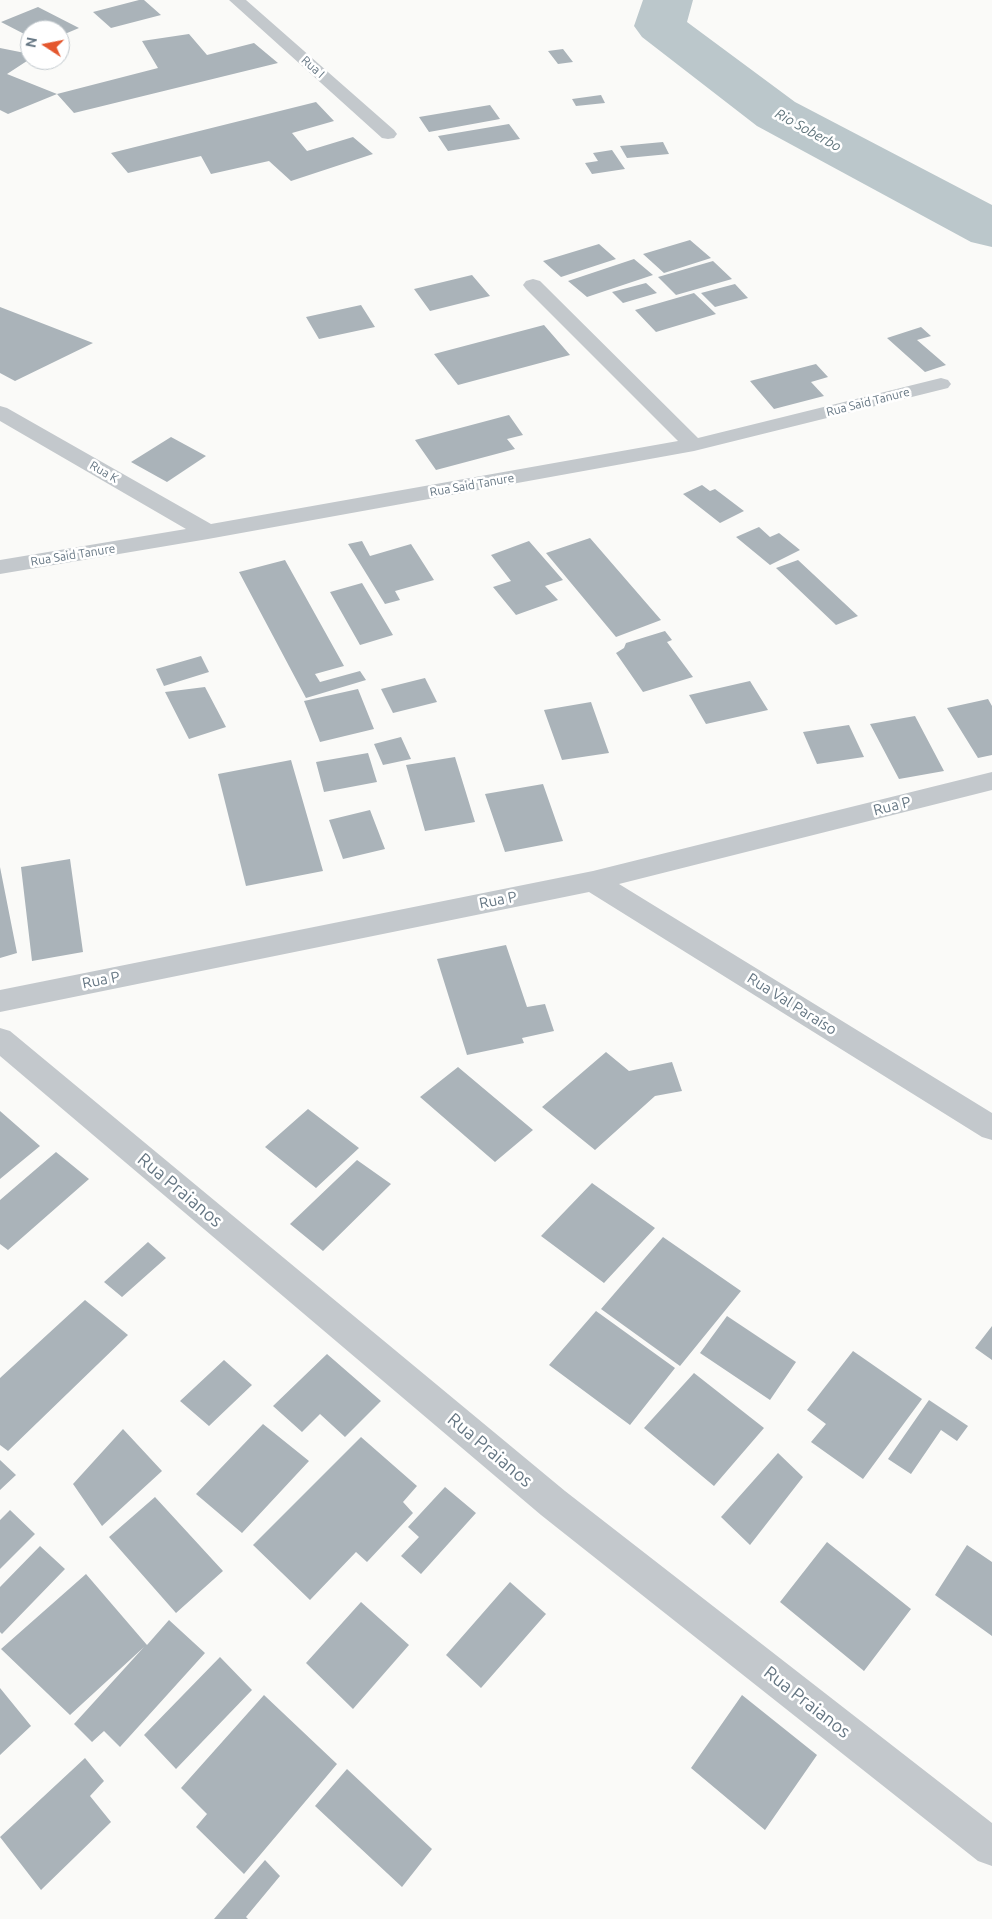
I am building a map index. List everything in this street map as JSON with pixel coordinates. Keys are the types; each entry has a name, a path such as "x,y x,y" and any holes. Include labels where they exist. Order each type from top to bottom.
{"street":[{"name":"Rua I","path":"237,0 388,134"},
{"path":"533,285 694,445"},
{"name":"Rua Said Tanure","path":"0,567 208,532 694,445 941,384"},
{"name":"Rua K","path":"0,412 208,532"},
{"name":"Rua P","path":"0,1001 593,881 992,782"},
{"name":"Rua Val Paraíso","path":"593,881 992,1128"},
{"name":"Rua Praianos","path":"0,1039 553,1503 992,1847"}],"building":[{"path":"144,0 161,15 111,28 93,12"},
{"path":"38,7 63,20 20,20 20,32 1,22"},
{"path":"70,23 79,28 70,32"},
{"path":"189,34 207,55 254,43 278,63 74,113 57,94 158,68 142,41"},
{"path":"0,48 20,52 20,66 7,74 57,94 8,114 0,110"},
{"path":"563,49 573,62 558,64 548,51"},
{"path":"601,95 605,103 576,106 572,99"},
{"path":"316,102 334,121 292,133 307,151 353,137 373,154 291,181 269,161 211,174 201,156 128,173 111,153"},
{"path":"490,105 500,119 429,132 419,117"},
{"path":"509,124 520,139 448,151 438,136"},
{"path":"663,142 669,154 627,158 620,146"},
{"path":"612,150 625,169 592,174 585,163 598,161 593,153"},
{"path":"690,240 711,258 664,273 643,254"},
{"path":"599,244 616,259 561,277 543,261"},
{"path":"634,259 653,275 587,297 568,281"},
{"path":"713,261 732,279 676,295 658,277"},
{"path":"472,275 490,296 430,311 414,289"},
{"path":"646,283 657,293 623,303 612,292"},
{"path":"735,284 748,298 715,307 701,293"},
{"path":"694,293 716,314 656,332 635,310"},
{"path":"361,305 375,327 319,339 306,317"},
{"path":"0,307 93,343 15,381 0,373"},
{"path":"544,325 570,355 458,385 434,354"},
{"path":"921,327 931,336 917,340 946,365 925,372 887,338"},
{"path":"816,364 828,377 811,382 824,396 774,409 750,381"},
{"path":"509,415 523,435 507,439 515,449 436,470 415,440"},
{"path":"171,437 206,456 167,482 131,462"},
{"path":"702,485 710,491 715,489 744,511 720,523 683,494"},
{"path":"759,527 770,537 779,533 800,550 770,565 736,537"},
{"path":"590,538 661,620 616,637 546,553"},
{"path":"362,541 370,556 411,544 434,580 395,591 400,600 385,604 348,544"},
{"path":"529,541 563,580 545,586 558,600 516,615 493,587 511,581 491,555"},
{"path":"285,560 344,666 315,674 320,682 360,671 366,680 306,698 239,572"},
{"path":"798,560 858,616 836,625 776,568"},
{"path":"362,583 393,635 360,645 330,592"},
{"path":"665,631 672,640 667,642 693,677 643,692 616,653 624,648 626,643"},
{"path":"201,656 209,672 164,686 156,669"},
{"path":"425,678 437,702 393,713 381,689"},
{"path":"750,681 768,710 706,724 689,695"},
{"path":"205,687 226,727 189,739 165,692"},
{"path":"358,689 374,729 320,742 304,701"},
{"path":"988,699 992,706 992,755 978,758 947,708"},
{"path":"591,702 609,753 562,760 544,710"},
{"path":"915,716 944,771 899,779 870,724"},
{"path":"849,725 864,757 817,764 803,732"},
{"path":"401,737 411,759 383,765 374,744"},
{"path":"368,753 377,782 324,792 316,762"},
{"path":"455,757 475,822 425,831 406,765"},
{"path":"291,760 323,871 246,886 218,774"},
{"path":"543,784 563,841 505,852 485,794"},
{"path":"370,810 385,849 343,859 329,820"},
{"path":"70,859 83,952 32,961 21,867"},
{"path":"0,867 17,953 0,958"},
{"path":"506,945 527,1007 545,1004 554,1031 522,1038 524,1043 467,1055 437,959"},
{"path":"606,1052 629,1071 672,1062 682,1091 655,1096 595,1150 542,1107"},
{"path":"458,1067 533,1130 495,1162 420,1097"},
{"path":"308,1109 359,1148 316,1188 265,1147"},
{"path":"0,1111 40,1146 0,1179"},
{"path":"56,1152 89,1179 8,1250 0,1244 0,1200"},
{"path":"357,1160 391,1184 323,1251 290,1224"},
{"path":"592,1183 655,1228 604,1283 541,1236"},
{"path":"663,1237 741,1291 680,1366 601,1309"},
{"path":"148,1242 166,1258 122,1297 104,1282"},
{"path":"85,1300 128,1335 8,1451 0,1445 0,1378"},
{"path":"596,1311 675,1368 630,1425 549,1365"},
{"path":"727,1316 796,1362 770,1400 700,1353"},
{"path":"992,1326 992,1360 975,1348"},
{"path":"853,1351 922,1399 863,1479 811,1442 826,1424 807,1410"},
{"path":"327,1354 381,1401 345,1437 320,1414 302,1432 273,1406"},
{"path":"224,1360 252,1385 209,1426 180,1401"},
{"path":"694,1373 764,1428 714,1486 644,1428"},
{"path":"929,1400 968,1426 957,1441 941,1430 911,1474 888,1459"},
{"path":"263,1424 309,1461 242,1533 196,1494"},
{"path":"123,1429 162,1471 102,1526 73,1484"},
{"path":"361,1437 417,1486 403,1502 413,1513 367,1562 356,1552 310,1600 253,1545"},
{"path":"778,1453 803,1477 750,1545 721,1517"},
{"path":"0,1460 16,1475 0,1490"},
{"path":"445,1487 476,1513 421,1574 401,1556 419,1537 408,1527"},
{"path":"155,1497 223,1571 176,1613 109,1537"},
{"path":"10,1510 35,1534 0,1569 0,1520"},
{"path":"827,1542 911,1609 864,1671 780,1602"},
{"path":"967,1545 992,1562 992,1636 935,1595"},
{"path":"40,1546 65,1569 2,1634 0,1632 0,1587"},
{"path":"86,1574 147,1645 169,1620 205,1653 120,1747 104,1731 92,1742 74,1724 144,1647 70,1715 1,1649"},
{"path":"510,1582 546,1614 481,1688 446,1655"},
{"path":"361,1602 409,1645 353,1709 306,1663"},
{"path":"220,1657 252,1690 176,1769 144,1735"},
{"path":"0,1688 31,1726 0,1755"},
{"path":"264,1695 337,1764 244,1874 196,1827 207,1814 181,1788"},
{"path":"742,1695 817,1755 765,1830 691,1768"},
{"path":"85,1758 104,1781 90,1796 111,1822 41,1890 0,1837"},
{"path":"347,1769 432,1849 402,1887 315,1806"},
{"path":"265,1860 280,1876 246,1917 248,1919 214,1919"}],"waterway":[{"name":"Rio Soberbo","path":"668,0 660,26 776,114 992,229"}]}
